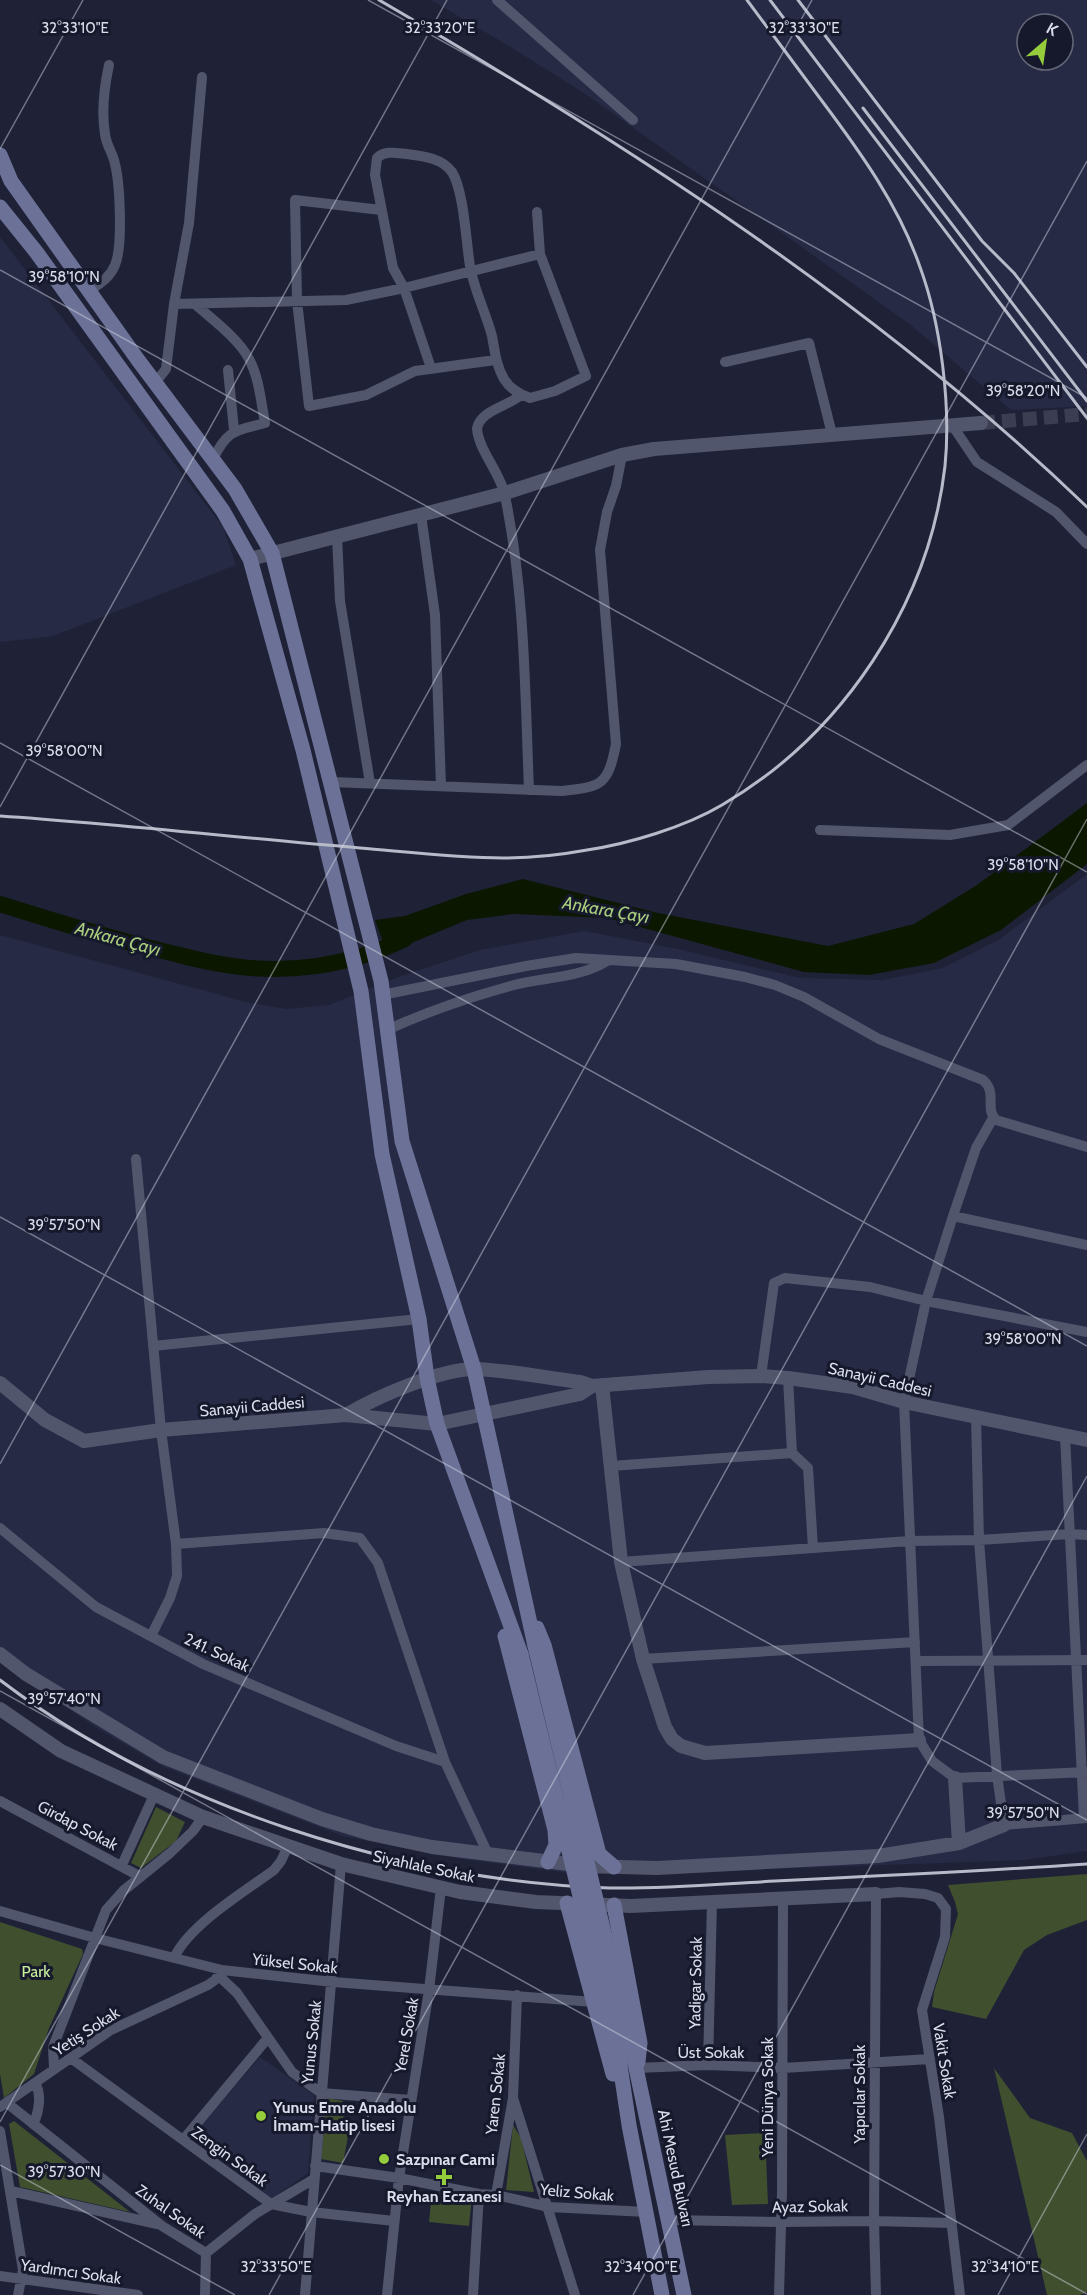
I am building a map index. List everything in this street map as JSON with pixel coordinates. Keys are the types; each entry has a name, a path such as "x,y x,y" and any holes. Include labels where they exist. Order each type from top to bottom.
{"main road":[{"path":"0,155 11,181 156,383 236,489 272,553 332,782 382,988 402,1141 474,1369 625,2050 629,2125"},
{"path":"0,207 37,253 224,511 250,559 303,750 361,991 382,1154 419,1319 427,1378 437,1424 521,1654 625,2050"},
{"path":"522,1592 544,1645 599,1854 614,1867"},
{"path":"502,1600 505,1636 555,1830 562,1845 577,1843 584,1834 587,1810"},
{"path":"548,1862 556,1845 555,1830"},
{"path":"567,1903 583,1955 604,2044 629,2125 662,2295"},
{"path":"614,1905 640,2043 637,2068"},
{"path":"583,1955 586,1938 597,1931 611,1930 622,1946"},
{"name":"Ahi Mesud Bulvarı","path":"625,2050 637,2068 684,2295"}],"street":[{"path":"497,0 633,120"},
{"path":"89,291 109,275 118,256 120,190 114,160 107,147 103,113 104,89 109,65"},
{"path":"156,383 166,369 174,304 189,223 202,77"},
{"path":"431,368 404,288 393,267 375,175 378,156 384,153 394,153 425,157 441,162 451,171 458,185 471,270 492,337 495,360 505,380 521,395 530,398 586,376 540,254 537,212"},
{"path":"381,210 295,200 297,301 309,406 366,395 415,372 431,368 495,360"},
{"path":"174,304 346,300 540,254"},
{"path":"196,305 226,332 248,357 255,372 265,423 234,430 219,447 213,459"},
{"path":"725,362 809,343 832,434"},
{"path":"228,370 234,430"},
{"path":"521,395 512,402 482,416 477,428 505,493 517,574 525,666 529,790"},
{"path":"250,559 505,493 622,455 654,449 981,423"},
{"path":"952,425 977,462 1056,512 1087,544"},
{"path":"332,782 562,791 593,788 603,781 614,757 616,744 600,549 622,455"},
{"path":"421,515 435,615 441,786"},
{"path":"336,536 340,601 370,783"},
{"path":"820,830 950,835 1008,825 1087,765"},
{"path":"382,988 576,958 676,964 753,978 789,990 879,1039 983,1080 991,1091 990,1108 993,1118 1087,1147"},
{"path":"387,1030 459,1001 516,985 588,970 607,961"},
{"path":"993,1118 976,1148 926,1301 904,1402 919,1740 932,1761 955,1778 1084,1772"},
{"path":"136,1159 161,1430 176,1544 177,1576 170,1598 151,1636"},
{"path":"953,1216 1087,1245"},
{"path":"761,1376 774,1283 785,1278 870,1287 926,1301 1087,1332"},
{"path":"153,1346 419,1319"},
{"name":"Sanayii Caddesi","path":"346,1415 361,1406 427,1378 474,1369 597,1386 761,1376 853,1387 904,1402 1087,1440"},
{"path":"788,1378 792,1453"},
{"name":"Sanayii Caddesi","path":"0,1383 45,1420 84,1441 161,1430 346,1415 437,1424 580,1394 597,1386"},
{"path":"597,1386 611,1466 621,1562 643,1659 665,1727 672,1739 681,1746 705,1752 919,1740"},
{"path":"976,1417 979,1540 997,1775 1004,1825"},
{"path":"0,1654 26,1674 163,1757 322,1819 371,1834 432,1847 548,1862 657,1868 878,1856 959,1843 1004,1825 1085,1818 1082,1660 1070,1534 1065,1436"},
{"path":"611,1466 792,1453 808,1467 813,1548"},
{"name":"241. Sokak","path":"0,1528 96,1607 151,1636 214,1669 396,1746 445,1762"},
{"path":"176,1544 324,1533 360,1538 378,1563 445,1762 488,1854"},
{"path":"621,1562 909,1541 1087,1535"},
{"path":"643,1659 915,1642"},
{"path":"916,1661 1082,1660"},
{"name":"Siyahlale Sokak","path":"0,1709 61,1750 154,1796 203,1817 341,1864 441,1888 536,1902 614,1905 876,1894"},
{"path":"955,1778 959,1843"},
{"path":"122,1865 154,1796"},
{"name":"Girdap Sokak","path":"0,1801 141,1877"},
{"path":"54,2069 53,2047 106,1910 123,1891 193,1831 203,1817"},
{"path":"174,1958 179,1947 197,1928 273,1870 282,1861 288,1846"},
{"name":"Yunus Sokak","path":"304,2295 333,1982 341,1864"},
{"name":"Yerel Sokak","path":"387,2295 399,2178 429,1990 441,1888"},
{"name":"Vakit Sokak","path":"876,1894 899,1892 925,1894 938,1898 946,1909 945,1936 922,2010 960,2295"},
{"name":"Yapıcılar Sokak","path":"876,1894 874,2062 876,2295"},
{"name":"Yeni Dünya Sokak","path":"779,2295 783,1899"},
{"name":"Yadigar Sokak","path":"708,2065 712,1902"},
{"name":"Yüksel Sokak","path":"0,1911 174,1958 220,1973 594,2002"},
{"path":"220,1973 237,1993 292,2072 321,2093 411,2100"},
{"name":"Yetiş Sokak","path":"3,2105 111,2030 208,1985 220,1973"},
{"name":"Yaren Sokak","path":"496,2194 513,2098 517,1995"},
{"path":"183,2140 267,2039"},
{"name":"Zengin Sokak","path":"72,2058 271,2204 311,2212 394,2221"},
{"name":"Üst Sokak","path":"637,2068 708,2065 783,2068 930,2060"},
{"path":"33,2124 37,2116 39,2094 35,2083"},
{"path":"513,2098 575,2295"},
{"name":"Zuhal Sokak","path":"3,2105 33,2124 162,2226 206,2253"},
{"path":"0,2131 23,2270 18,2295"},
{"name":"Yeliz Sokak","path":"315,2166 399,2178 479,2194 496,2194 549,2207 647,2212"},
{"path":"205,2295 206,2253 271,2204 314,2179"},
{"path":"11,2191 162,2226"},
{"path":"473,2295 479,2194"},
{"name":"Ayaz Sokak","path":"669,2220 780,2222 874,2220 952,2223"},
{"name":"Yardımcı Sokak","path":"0,2276 138,2295"}],"shaded area":[{"path":"431,0 1087,0 1087,406 1011,410 912,326 584,93"},
{"path":"0,237 223,527 236,565 53,636 0,642"},
{"path":"1087,874 1087,1851 1023,1860 625,1874 569,1873 462,1859 343,1836 164,1767 100,1730 0,1662 0,935 246,1002 286,1009 329,1005 396,978 480,950 584,931 673,948 800,978 883,980 943,968 1000,939"},
{"name":"Yunus Emre Anadolu İmam-Hatip lisesi","path":"260,2057 314,2095 308,2173 271,2199 191,2137"}],"green space":[{"path":"156,1807 185,1822 176,1841 141,1868 131,1863"},
{"path":"1087,1874 1087,1920 1047,1935 1024,1950 986,2019 932,2007 934,1992 958,1914 948,1885"},
{"name":"Park","path":"0,1922 82,1949 83,1954 49,2028 34,2074 4,2098 0,2074"},
{"path":"994,2068 1030,2118 1072,2133 1087,2161 1087,2292 1080,2295 1047,2295"},
{"path":"327,2098 343,2101 344,2127 349,2131 343,2163 321,2159"},
{"path":"14,2121 130,2212 20,2187 9,2124"},
{"path":"513,2125 521,2138 534,2192 506,2190"},
{"path":"765,2133 768,2204 732,2205 725,2135"},
{"path":"432,2192 472,2196 469,2226 429,2222"}],"water":[{"path":"1087,803 1087,864 1001,930 934,963 869,975 804,972 607,918 514,914 467,920 387,953 375,920 405,916 466,894 523,879 658,913 828,946 914,924 977,885"}],"waterway":[{"name":"Ankara Çayı","path":"0,904 142,946 210,962 249,968 295,968 340,962 405,939"}],"tunnel":[{"path":"981,423 1087,414"}],"railway":[{"path":"379,0 566,112 748,232 837,296 923,363 1007,433 1087,507"},
{"path":"0,816 449,856 513,858 566,853 620,844 656,834 722,805 765,776 805,742 841,704 873,661 899,616 920,568 936,518 947,443 943,365 934,314 920,267 890,201 851,140 747,0"},
{"path":"770,0 1087,418"},
{"path":"798,0 982,241 1014,273 1087,367"},
{"path":"863,108 1087,401"},
{"path":"0,1680 66,1725 137,1765 212,1800 290,1829 370,1853 450,1870 531,1882 631,1888 1087,1864"}],"place":[{"name":"Yunus Emre Anadolu İmam-Hatip lisesi","path":"261,2116"},
{"name":"Sazpınar Cami","path":"384,2159"},
{"name":"Reyhan Eczanesi","path":"444,2177"}]}
